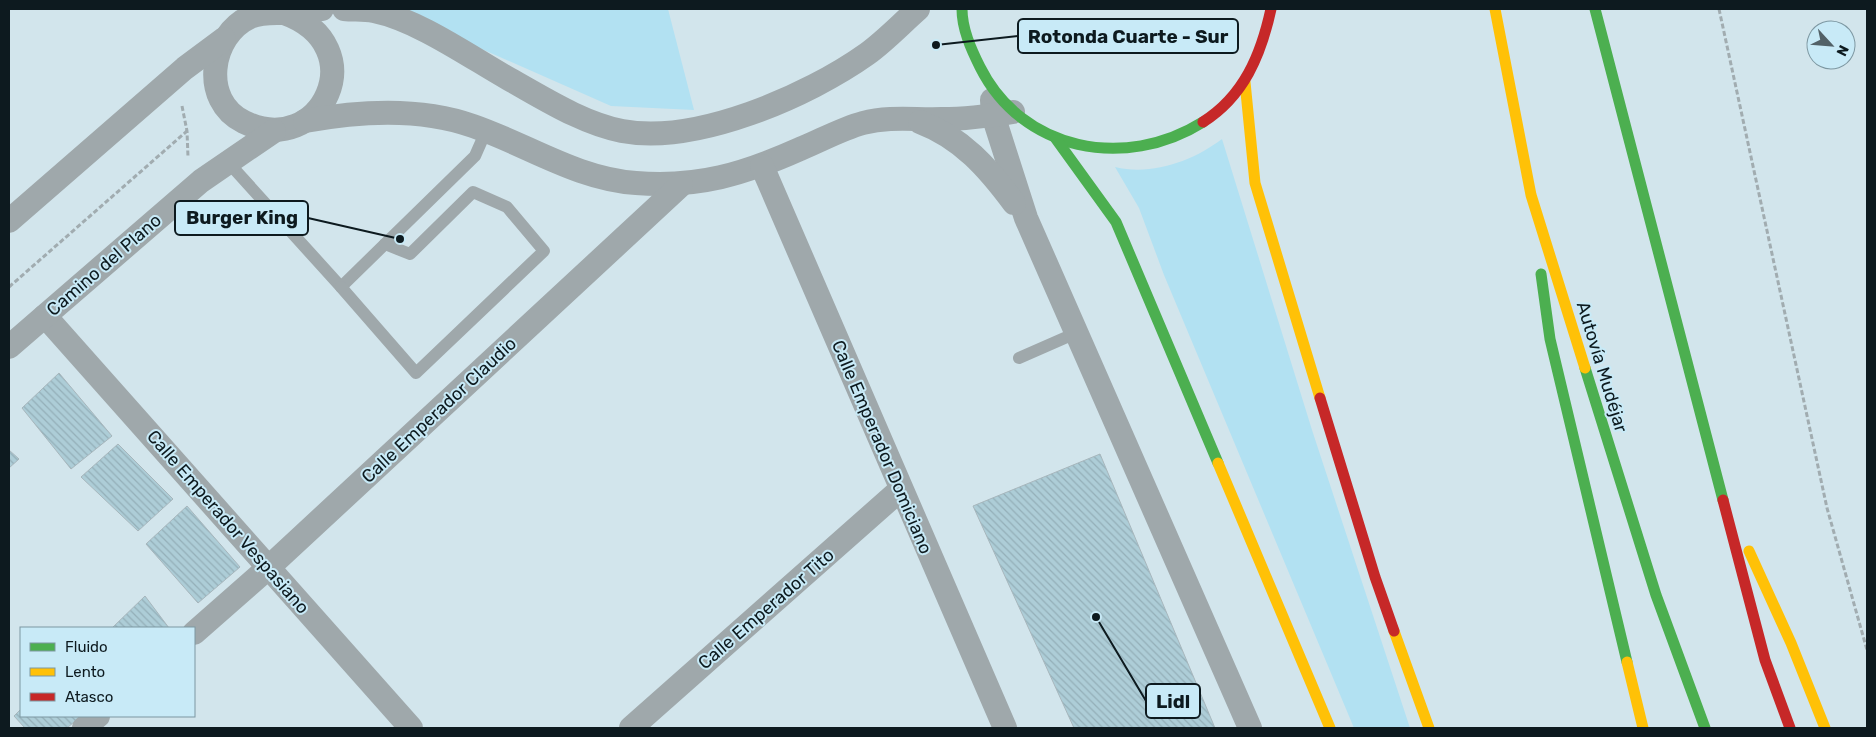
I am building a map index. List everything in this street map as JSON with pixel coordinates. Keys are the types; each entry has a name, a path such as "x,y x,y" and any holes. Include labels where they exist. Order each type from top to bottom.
{"highway":[{"path":"962,9 962,19 979,70 992,88"},
{"path":"1003,114 1056,139 1098,150 1140,149 1181,137 1217,114 1245,82 1264,44 1271,9"},
{"name":"Autovía Mudéjar","path":"1495,9 1531,195 1654,586 1705,728"},
{"path":"1595,9 1765,660 1790,728"},
{"path":"1245,82 1255,183 1376,577 1429,728"},
{"path":"1056,139 1116,222 1330,728"},
{"path":"1531,195 1550,340 1643,728"},
{"path":"1717,481 1791,642 1825,728"}],"street":[{"path":"9,221 176,76 224,39 247,13 284,13 322,9"},
{"path":"344,9 374,11 411,24 590,122 623,131 658,133 693,129 736,118 801,94 868,54 918,9"},
{"path":"224,39 217,56 215,73 218,91 226,107 239,120 256,128 274,130 295,126 305,121 320,108 330,90 332,70 329,50 313,29 303,20 284,13"},
{"path":"992,88 1003,114 1026,218 1250,728"},
{"path":"305,121 356,114 417,114 446,119 486,131 560,164 596,176 634,183 681,185 733,176 762,166 862,123 906,117 939,120 1003,114"},
{"path":"906,117 944,133 976,156 1026,218"},
{"name":"Camino del Plano","path":"9,347 200,181 274,130"},
{"name":"Calle Emperador Domiciano","path":"762,166 900,490 1005,728"},
{"name":"Calle Emperador Claudio","path":"195,632 268,568 681,185"},
{"name":"Calle Emperador Vespasiano","path":"45,316 411,728"},
{"name":"Calle Emperador Tito","path":"631,728 900,490"},
{"path":"84,728 97,717"}],"lane":[{"path":"341,287 475,156 486,131"},
{"path":"227,161 416,373 544,251 507,207 473,192 410,254 385,244"},
{"path":"1019,358 1076,333"}],"path":[{"path":"1719,9 1827,508 1867,650"},
{"path":"176,76 188,131 189,166 200,181"},
{"path":"9,286 188,131"}],"shaded area":[{"path":"391,9 668,9 694,110 611,106"},
{"path":"1222,139 1312,430 1410,728 1354,728 1164,275 1139,208 1115,167 1143,170 1172,165 1198,154"}],"building":[{"path":"59,373 112,436 71,469 22,408"},
{"path":"118,444 173,499 138,531 81,477"},
{"path":"9,450 19,459 9,468"},
{"path":"1100,454 1215,728 1074,728 973,506"},
{"path":"187,506 240,567 198,603 146,544"},
{"path":"145,596 168,627 113,627"},
{"path":"20,710 20,717 80,717 67,728 25,728 14,716"}],"traffic: fast":[{"path":"962,9 965,31 970,46 980,67 998,95 1022,118 1048,134 1078,144 1109,148 1141,146 1173,137 1203,122"},
{"path":"1595,9 1723,500"},
{"path":"1056,139 1116,222 1218,463"},
{"path":"1541,274 1550,339 1627,662"},
{"path":"1585,368 1656,595 1705,728"}],"traffic: slow":[{"path":"1495,9 1531,195 1585,368"},
{"path":"1245,82 1255,183 1320,398"},
{"path":"1218,463 1330,728"},
{"path":"1749,551 1791,643 1825,728"},
{"path":"1394,631 1429,728"},
{"path":"1627,662 1643,728"}],"traffic: jam":[{"path":"1203,122 1230,100 1249,73 1262,42 1271,9"},
{"path":"1320,398 1375,577 1394,631"},
{"path":"1723,500 1765,660 1790,728"}],"place":[{"name":"Rotonda Cuarte - Sur","path":"936,45"},
{"name":"Burger King","path":"400,239"},
{"name":"Lidl","path":"1096,617"}]}
